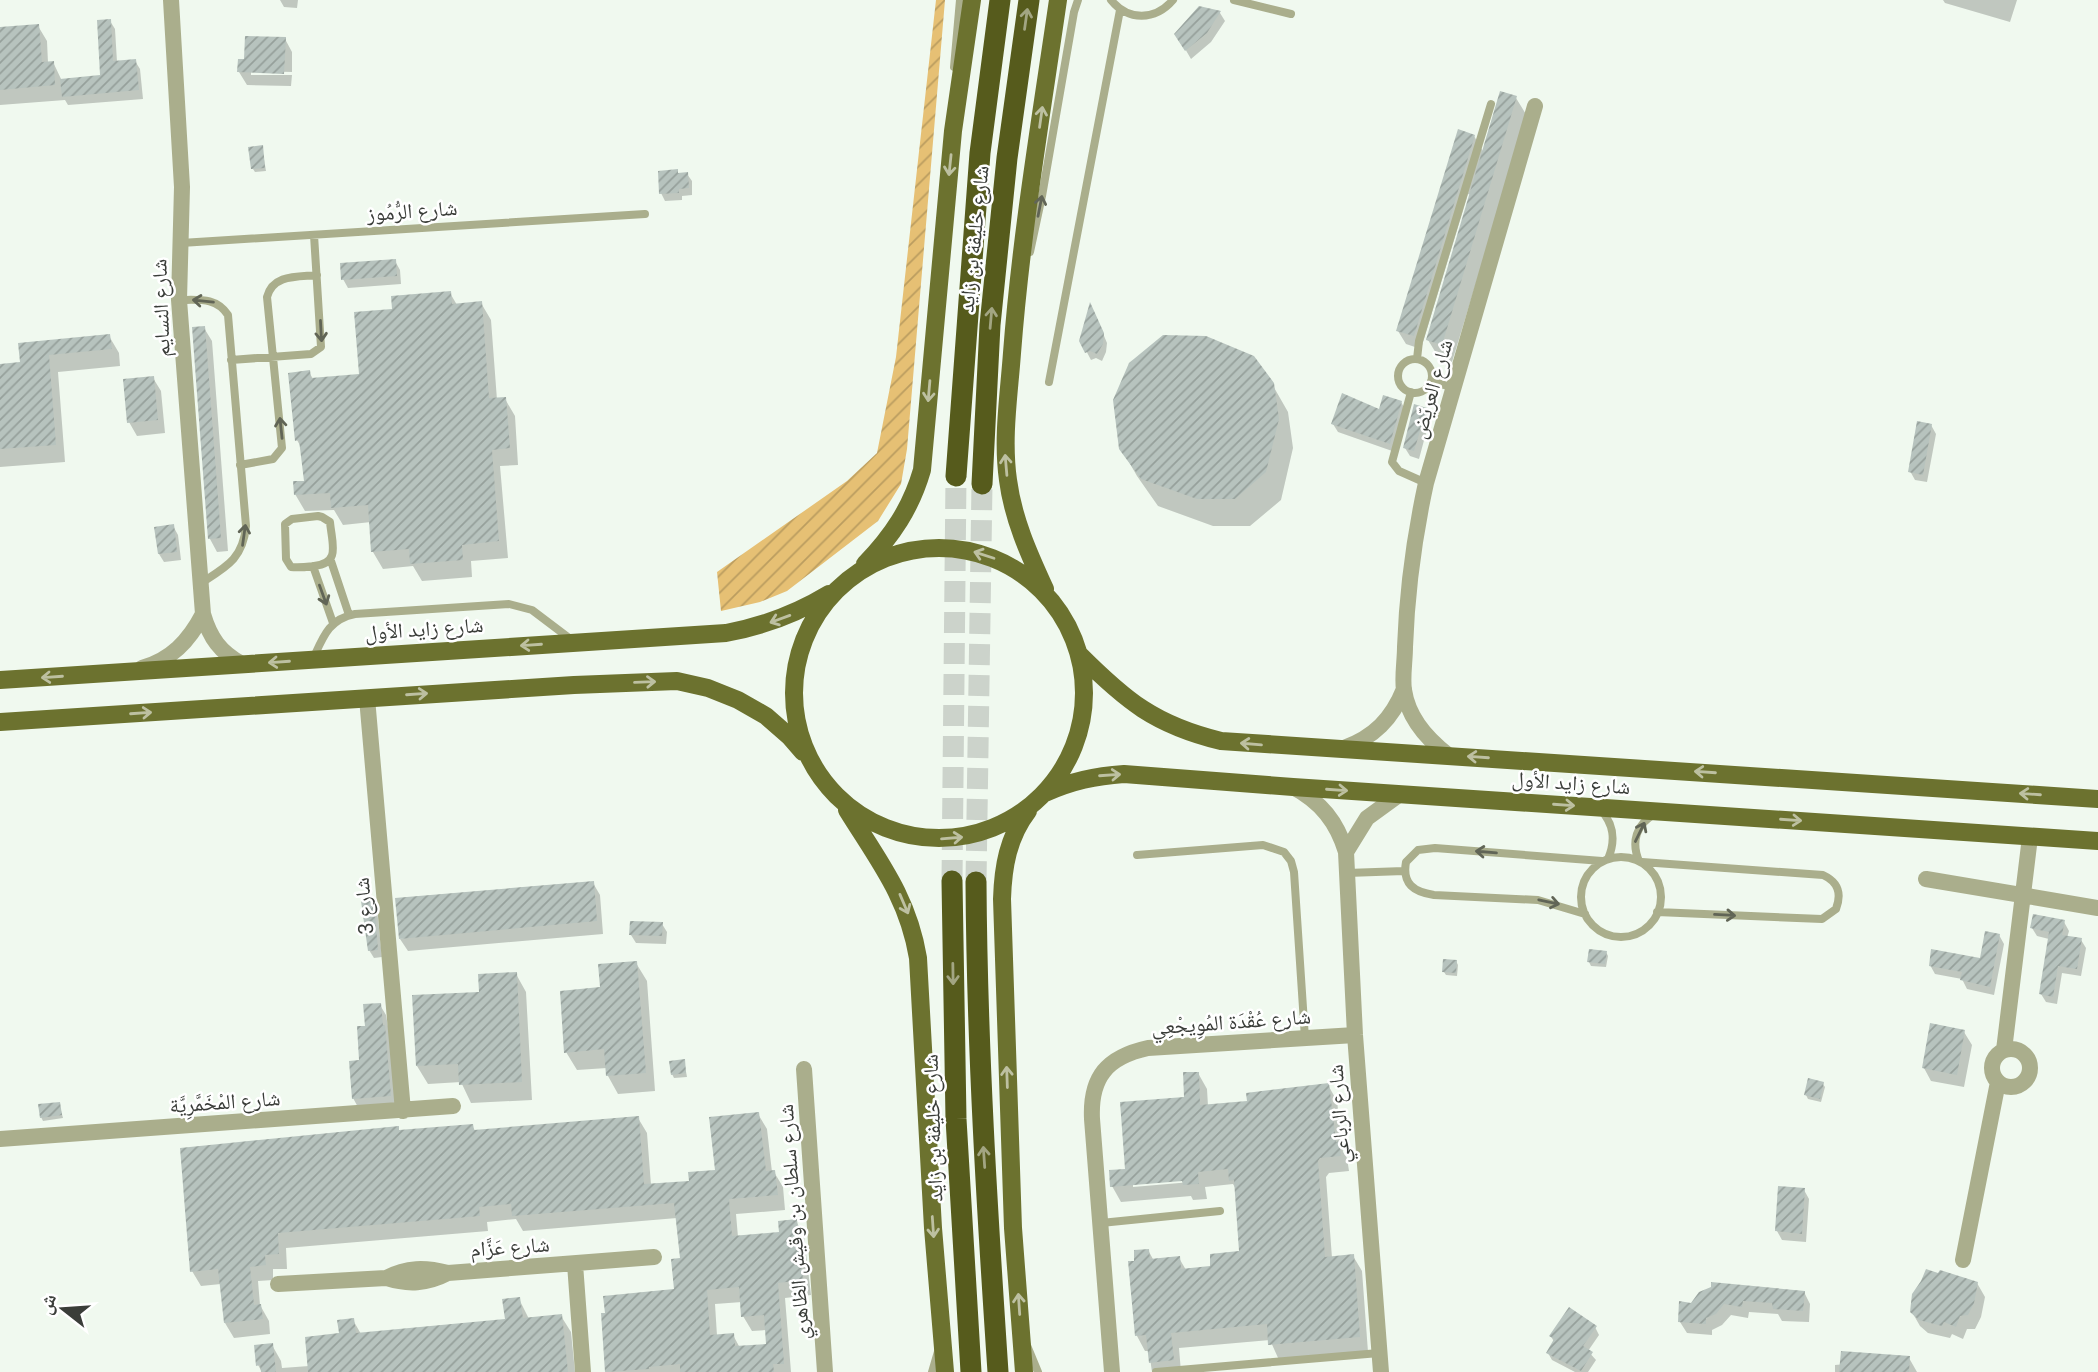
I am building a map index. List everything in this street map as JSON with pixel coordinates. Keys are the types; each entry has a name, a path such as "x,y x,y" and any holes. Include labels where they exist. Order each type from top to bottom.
{"highway":[{"name":"شارع خليفة بن زايد","path":"956,476 980,153 1000,0"},
{"name":"شارع خليفة بن زايد","path":"982,484 993,300 1007,158 1029,0"},
{"name":"شارع خليفة بن زايد","path":"952,881 956,1119 971,1372"},
{"path":"976,881 982,1117 998,1372"}],"main road":[{"path":"945,1372 915,940 899,893 844,804 822,780 811,761 797,726 794,698 796,669 807,633 828,601 882,547 903,519 922,470 953,131 972,0"},
{"path":"1024,1372 1013,1228 1003,873 1018,823 1067,763 1080,728 1084,691 1079,653 1070,630 1050,599 1023,541 1008,479 1005,449 1016,295 1058,0"},
{"name":"شارع زايد الأول","path":"0,680 726,633 758,627 789,616 881,560 930,548 964,550 996,559 1039,587 1050,599"},
{"name":"شارع زايد الأول","path":"1079,653 1129,701 1157,719 1188,733 1221,741 2098,799"},
{"path":"0,722 677,681 708,688 757,711 790,737 811,761"},
{"name":"شارع زايد الأول","path":"1040,798 1070,782 1124,774 2098,841"},
{"path":"844,804 875,825 892,832 948,839 985,832 1019,815 1040,798"}],"street":[{"name":"شارع النسايم","path":"171,0 182,187 179,300 203,614 215,643 226,655 242,664"},
{"name":"شارع العريّض","path":"1344,748 1361,742 1381,726 1397,705 1404,689 1409,584 1415,535 1426,483 1535,106"},
{"path":"133,671 168,657 188,638 203,614"},
{"name":"شارع العريّض","path":"1404,689 1419,727 1448,755"},
{"name":"شارع 3","path":"367,698 403,1111"},
{"name":"شارع الرباعي","path":"1293,787 1327,813 1336,825 1346,852 1355,1035 1381,1372"},
{"path":"1346,852 1367,818 1400,794"},
{"path":"2004,1050 2030,837"},
{"path":"1926,879 2098,908"},
{"name":"شارع عُقْدَة المُوِيجْعِي","path":"1112,1372 1091,1098 1098,1079 1110,1063 1128,1052 1148,1048 1355,1035"},
{"path":"1963,1260 1998,1082 1992,1070 1993,1063 1995,1057 2004,1050 2013,1048 2025,1054 2031,1066 2023,1084 2010,1087 1998,1082"},
{"name":"شارع سلطان بن وقيش الظاهري","path":"804,1069 825,1372"},
{"name":"شارع المْخَمَّرِيَّة","path":"0,1139 453,1106"},
{"name":"شارع عَزَّام","path":"278,1284 386,1278 418,1283 448,1273 654,1257"},
{"name":"شارع عَزَّام","path":"575,1264 583,1372"}],"lane":[{"path":"953,131 960,0"},
{"path":"1016,295 1036,230 1078,0"},
{"path":"1111,0 1128,14 1147,16 1164,9 1173,0"},
{"path":"1234,0 1291,14"},
{"path":"1049,382 1120,10"},
{"path":"1417,359 1419,341 1490,104"},
{"name":"شارع الرُّمُوز","path":"181,243 645,214"},
{"path":"231,360 311,354 321,347 314,235"},
{"path":"240,465 273,459 282,448 267,297 269,290 278,280 317,275"},
{"path":"179,300 210,300 222,306 228,315 240,465 245,540 230,564 201,583"},
{"path":"1417,359 1431,369 1431,381 1423,391 1410,392 1401,385 1399,373 1405,363 1417,359"},
{"path":"1431,381 1454,388"},
{"path":"1410,392 1392,462 1399,471 1426,483"},
{"path":"331,561 326,565 296,568 287,563 283,529 288,520 317,516 330,523 333,554 331,561 349,615"},
{"path":"313,566 333,623"},
{"path":"313,659 333,623 349,615 509,604 532,610 575,642"},
{"path":"1597,807 1611,825 1614,836 1612,848 1605,860 1594,867 1583,884 1581,894 1584,914 1594,926 1615,936 1635,934 1644,929 1657,912 1660,888 1653,874 1640,862 1634,850 1635,837 1641,825 1650,816 1662,811"},
{"path":"1137,855 1263,845 1284,852 1291,861 1294,872 1305,1038"},
{"path":"1584,914 1538,900 1419,892 1408,884 1404,871 1410,855 1425,848 1605,860 1624,857 1640,862 1823,875 1836,885 1839,893 1836,909 1822,919 1657,912"},
{"path":"1347,873 1404,871"},
{"path":"1101,1223 1220,1211"},
{"path":"1022,1335 1038,1372"},
{"path":"932,1372 943,1339"},
{"path":"1156,1372 1379,1353"}],"shaded area":[{"path":"936,0 945,0 907,449 901,484 878,521 787,591 760,602 721,611 717,572 847,481 877,453 896,357"}],"building":[{"path":"1199,6 1221,11 1207,33 1185,51 1174,34"},
{"path":"111,19 113,61 136,59 139,90 62,97 60,79 100,75 97,20"},
{"path":"39,24 42,62 54,61 55,85 0,90 0,27"},
{"path":"245,36 286,37 284,74 237,72 238,59 244,59"},
{"path":"1500,91 1517,96 1442,345 1426,340"},
{"path":"1458,129 1475,135 1414,336 1396,331"},
{"path":"263,145 265,168 251,169 248,147"},
{"path":"678,169 678,173 688,172 689,188 679,189 679,193 659,194 658,171"},
{"path":"396,259 397,276 341,280 340,263"},
{"path":"451,291 452,304 482,301 489,398 506,397 510,448 492,450 499,541 462,545 463,560 410,564 409,549 371,552 368,505 331,508 330,493 294,495 293,481 304,481 299,440 295,441 288,373 310,370 311,378 359,374 354,312 392,309 391,296"},
{"path":"1090,302 1104,333 1103,344 1097,354 1090,351 1085,353 1079,341"},
{"path":"205,326 221,538 208,539 192,327"},
{"path":"110,334 112,349 49,355 56,445 0,449 0,364 20,362 18,343"},
{"path":"1163,335 1206,336 1254,356 1274,383 1279,419 1266,472 1235,499 1197,499 1141,479 1119,449 1113,400 1129,363"},
{"path":"154,376 158,420 127,423 123,379"},
{"path":"1342,393 1379,409 1383,395 1402,401 1390,444 1331,424"},
{"path":"1414,404 1427,408 1414,451 1403,448"},
{"path":"1917,421 1932,424 1923,475 1908,472"},
{"path":"174,524 177,552 158,554 154,527"},
{"path":"594,881 597,921 399,939 395,898"},
{"path":"374,900 378,950 368,951 361,901"},
{"path":"2033,914 2065,920 2062,935 2082,938 2077,969 2058,966 2053,997 2039,994 2049,932 2030,928"},
{"path":"630,921 663,922 662,936 629,935"},
{"path":"1985,931 2000,934 1990,987 1960,980 1962,972 1929,966 1931,949 1980,958"},
{"path":"1589,949 1607,951 1605,964 1587,962"},
{"path":"1443,959 1457,960 1456,973 1442,972"},
{"path":"637,961 646,1073 606,1076 604,1049 564,1053 560,991 600,987 598,964"},
{"path":"517,972 522,1082 459,1085 458,1064 416,1066 412,995 479,992 478,974"},
{"path":"381,1003 391,1096 352,1099 349,1061 359,1060 357,1026 365,1026 363,1004"},
{"path":"1930,1023 1965,1030 1957,1075 1922,1068"},
{"path":"685,1059 686,1073 671,1075 669,1061"},
{"path":"1183,1072 1199,1072 1200,1105 1247,1101 1246,1093 1329,1083 1336,1142 1339,1141 1341,1156 1320,1158 1318,1161 1325,1257 1354,1254 1360,1337 1268,1345 1267,1324 1171,1333 1174,1360 1149,1363 1146,1335 1135,1336 1128,1261 1134,1261 1134,1250 1149,1249 1150,1259 1180,1256 1181,1269 1210,1266 1210,1254 1239,1251 1234,1180 1229,1181 1228,1169 1198,1172 1199,1184 1183,1185 1182,1181 1110,1187 1109,1170 1125,1169 1120,1102 1184,1097"},
{"path":"1808,1078 1824,1082 1820,1099 1804,1095"},
{"path":"60,1102 62,1115 40,1118 38,1104"},
{"path":"759,1112 766,1171 775,1170 778,1195 729,1199 732,1236 779,1232 778,1221 797,1219 803,1280 778,1283 784,1364 773,1364 774,1372 680,1372 680,1364 605,1372 601,1313 605,1313 603,1296 674,1289 671,1259 680,1258 674,1203 512,1216 511,1204 479,1207 480,1216 278,1233 279,1254 265,1255 266,1265 250,1267 254,1305 261,1304 263,1319 224,1323 218,1269 190,1272 180,1148 399,1126 399,1130 473,1124 474,1130 639,1116 644,1184 689,1181 688,1172 715,1170 709,1117","holes":["739,1287 741,1317 764,1315 766,1344 735,1346 734,1333 710,1335 707,1290"]},
{"path":"1778,1186 1805,1188 1802,1234 1775,1231"},
{"path":"1926,1269 1938,1273 1940,1270 1978,1282 1974,1303 1968,1315 1960,1316 1956,1327 1944,1322 1942,1326 1919,1320 1910,1312 1912,1294"},
{"path":"1711,1282 1805,1291 1803,1311 1773,1309 1772,1303 1743,1301 1742,1307 1724,1304 1716,1314 1706,1318 1706,1324 1678,1322 1679,1301 1691,1303 1699,1292 1711,1287"},
{"path":"520,1297 523,1318 562,1314 568,1372 308,1372 305,1337 339,1333 337,1320 354,1318 356,1333 505,1319 502,1299"},
{"path":"1569,1307 1597,1326 1583,1346 1593,1352 1581,1371 1546,1353 1554,1339 1549,1336"},
{"path":"273,1343 276,1372 261,1372 260,1365 256,1366 254,1345"},
{"path":"1841,1351 1910,1356 1909,1372 1839,1372"}],"tunnel":[{"path":"952,881 956,476"},
{"path":"976,882 982,484"}]}
